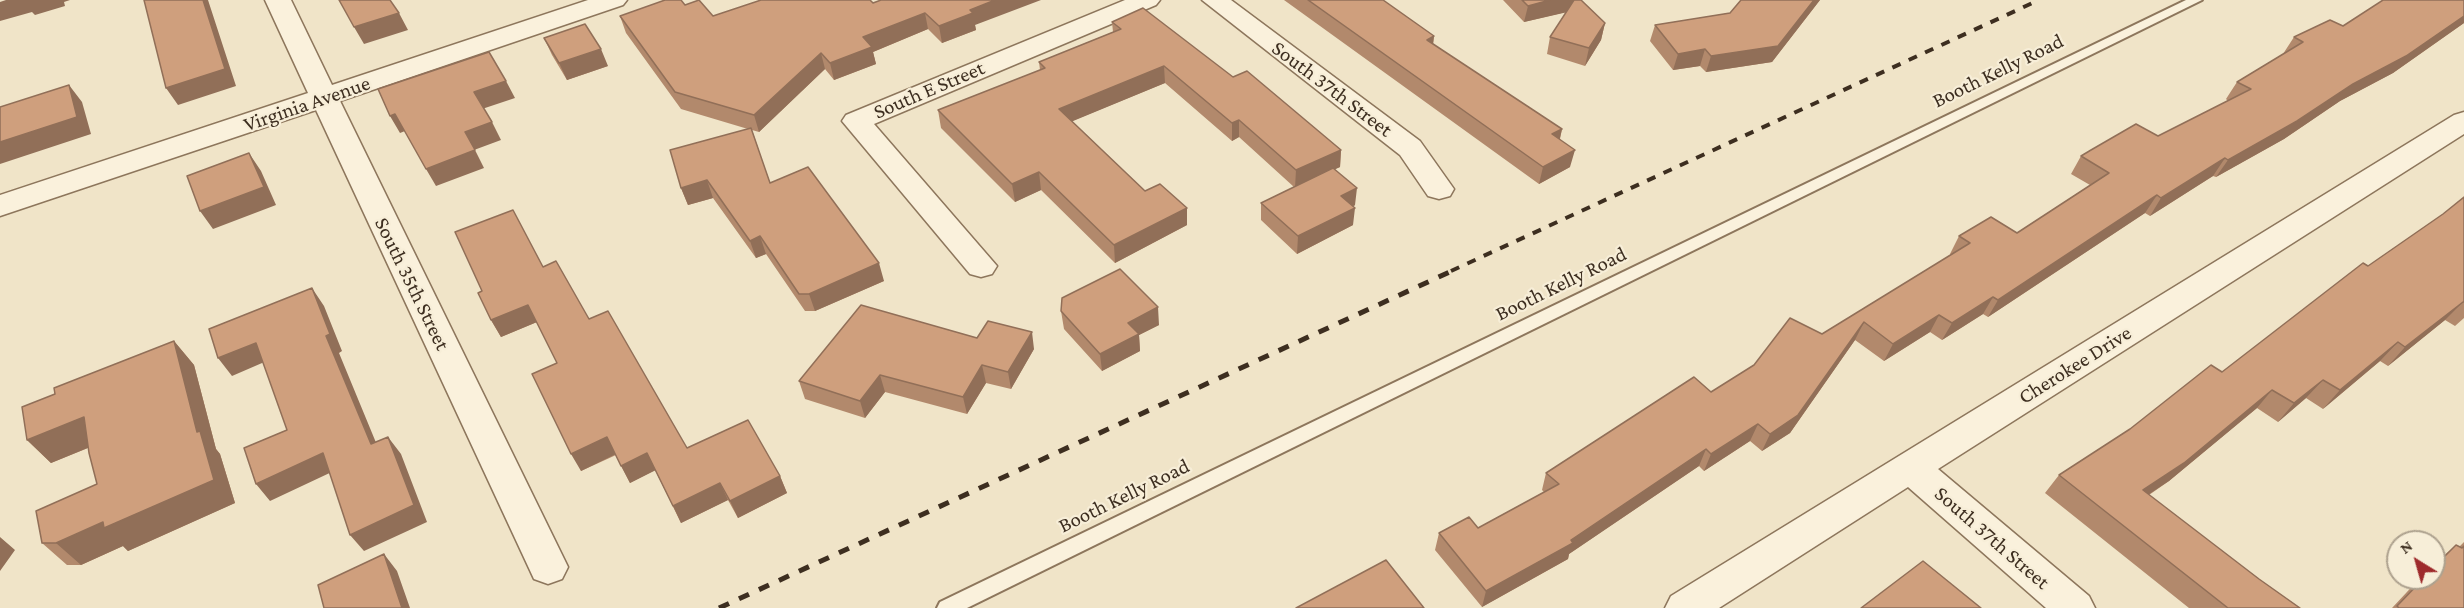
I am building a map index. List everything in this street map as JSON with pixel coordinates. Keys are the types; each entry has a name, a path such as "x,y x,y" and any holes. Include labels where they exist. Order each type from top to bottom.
{"street":[{"name":"South 35th Street","path":"278,0 548,567"},
{"name":"Virginia Avenue","path":"0,206 614,0"},
{"name":"South E Street","path":"981,266 856,121 1147,0"},
{"name":"South 37th Street","path":"1215,0 1410,148 1439,189"},
{"name":"Cherokee Drive","path":"1685,608 2464,122"},
{"name":"South 37th Street","path":"1910,467 2075,608"}],"lane":[{"name":"Booth Kelly Road","path":"947,608 2196,0"}],"building":[{"path":"144,0 203,0 225,69 166,88"},
{"path":"339,0 390,0 399,13 354,27"},
{"path":"665,0 681,0 685,5 699,0 713,16 761,0 870,0 873,3 881,0 995,0 970,10 973,13 939,26 925,13 863,37 872,47 830,63 821,53 754,115 675,92 620,16"},
{"path":"1308,0 1383,0 1434,36 1427,40 1562,129 1552,134 1575,150 1543,167"},
{"path":"1522,0 1550,0 1528,6"},
{"path":"1574,0 1581,0 1605,23 1589,48 1550,37"},
{"path":"1741,0 1814,0 1778,46 1711,56 1705,49 1678,54 1655,25 1730,13"},
{"path":"2383,0 2464,0 2464,16 2406,56 2353,84 2297,121 2228,160 2225,158 2161,198 2157,195 1998,300 1993,297 1952,323 1939,315 1893,344 1864,322 1798,415 1770,434 1758,424 1711,454 1706,449 1571,540 1573,543 1486,591 1439,533 1469,517 1478,528 1559,484 1546,473 1694,377 1711,392 1754,365 1790,318 1822,334 1970,243 1959,236 1991,217 2017,233 2109,173 2081,156 2136,124 2158,136 2251,89 2237,82 2303,42 2294,37 2330,20 2343,26"},
{"path":"1143,8 1233,77 1247,71 1341,150 1296,170 1239,120 1232,123 1164,66 1059,109 1145,191 1160,184 1187,208 1114,245 1039,172 1012,184 938,110 1045,68 1039,62 1121,29 1112,22"},
{"path":"585,24 601,49 559,63 544,38"},
{"path":"489,52 506,81 474,92 492,122 465,132 475,150 426,169 395,114 390,116 378,89"},
{"path":"69,85 77,117 0,142 0,107"},
{"path":"751,128 770,183 808,167 879,263 809,294 799,294 760,236 750,241 707,180 681,188 670,150"},
{"path":"249,153 264,187 200,211 187,176"},
{"path":"1333,168 1357,188 1341,196 1355,208 1298,236 1261,203"},
{"path":"2464,197 2464,302 2405,347 2398,342 2340,390 2323,380 2294,403 2272,390 2184,463 2143,490 2300,608 2228,608 2059,475 2130,429 2211,365 2222,372 2363,263 2368,266"},
{"path":"513,210 543,267 556,261 589,319 608,311 687,448 748,420 780,476 730,501 720,483 673,506 647,453 621,466 607,437 571,454 532,374 557,363 528,305 491,320 478,293 482,291 455,232"},
{"path":"1120,269 1158,307 1128,323 1139,334 1100,354 1061,311 1062,298"},
{"path":"312,288 330,334 326,336 371,444 388,437 414,505 350,535 323,453 256,484 244,448 287,430 256,343 218,358 209,329"},
{"path":"861,305 977,338 988,321 1032,332 1008,372 982,365 963,397 880,375 860,401 799,381"},
{"path":"174,341 197,432 200,431 214,480 104,528 103,522 56,543 42,543 36,511 97,484 89,453 84,417 27,440 22,407 55,394 54,388"},
{"path":"2456,545 2462,548 2464,546 2464,608 2399,608 2397,606 2412,590 2446,590 2446,555"},
{"path":"384,554 402,608 324,608 318,585"},
{"path":"1386,560 1424,608 1296,608"},
{"path":"1923,561 1981,608 1861,608"}],"railway":[{"path":"1451,271 2039,0"},
{"path":"719,608 1454,270"}]}
